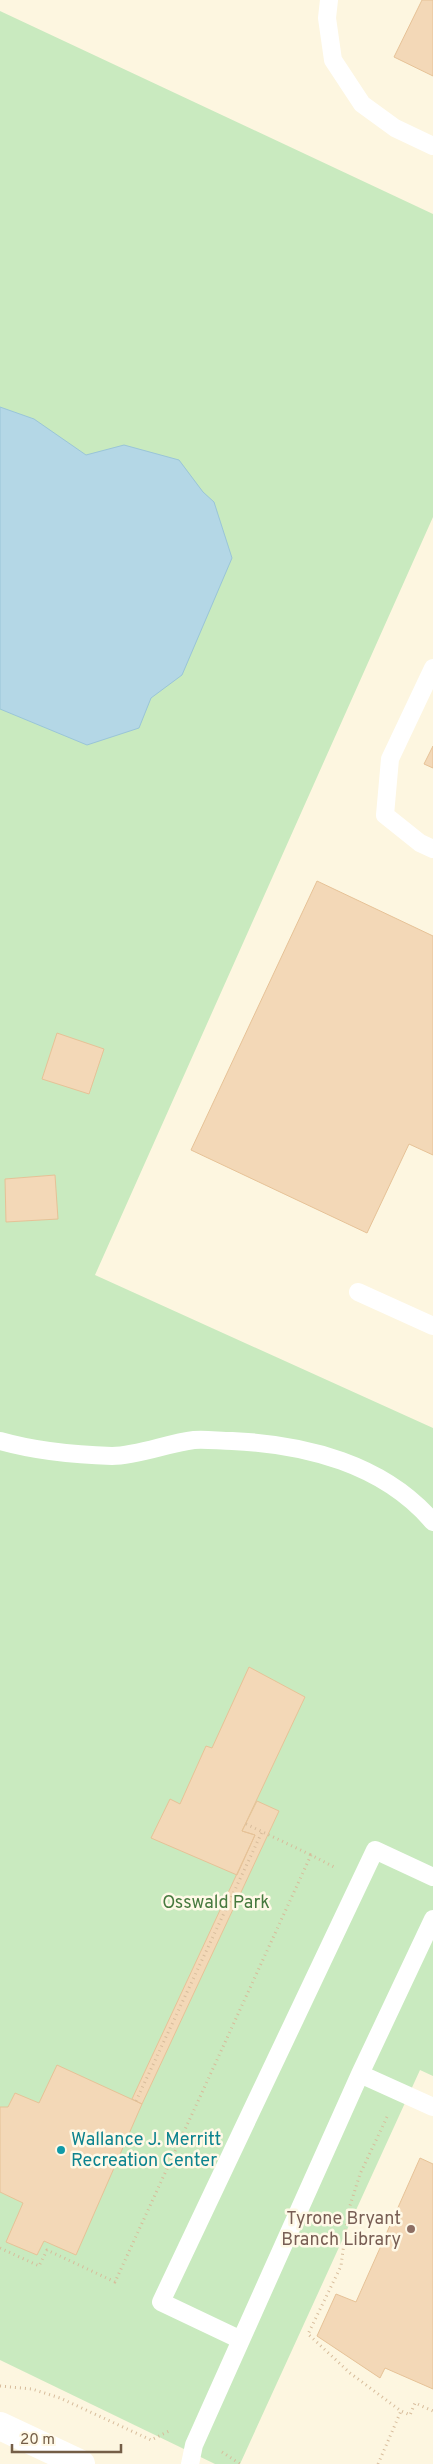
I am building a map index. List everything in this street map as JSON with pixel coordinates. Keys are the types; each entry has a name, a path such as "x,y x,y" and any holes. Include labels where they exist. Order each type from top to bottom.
{"street":[{"path":"0,2426 81,2464"}],"lane":[{"path":"329,0 327,18 333,60 362,104 395,128 433,146"},
{"path":"433,668 390,759 385,815 420,843 433,849"},
{"path":"358,1292 433,1326"},
{"path":"0,1441 22,1447 114,1456 196,1440 259,1442 323,1454 380,1477 420,1506 433,1522"},
{"path":"241,2340 161,2302 375,1850 433,1877"},
{"path":"190,2464 197,2440 241,2340 360,2074 433,1919"},
{"path":"360,2074 433,2107"}],"path":[{"path":"246,1824 361,1880"},
{"path":"136,2102 262,1832"},
{"path":"0,2248 38,2266 47,2250 115,2282 311,1855"},
{"path":"399,2092 360,2174 348,2212 341,2266 308,2334 350,2373 401,2411 410,2415 415,2402 433,2411"},
{"path":"0,2386 32,2389 60,2398 151,2440 173,2429 231,2456 240,2464"},
{"path":"378,2464 401,2411"}],"green space":[{"name":"Osswald Park","path":"0,11 433,214 433,517 95,1275 433,1428 433,2076 420,2070 240,2464 215,2464 0,2360"}],"water":[{"path":"0,407 34,419 86,455 124,445 179,460 203,492 214,502 232,558 182,675 151,698 139,728 87,745 0,709"}],"building":[{"path":"422,0 433,0 433,76 394,57"},
{"path":"433,746 433,768 424,764"},
{"path":"317,881 433,936 433,1155 409,1144 367,1233 191,1150"},
{"path":"57,1033 104,1049 89,1094 42,1079"},
{"path":"55,1175 58,1219 6,1222 5,1179"},
{"path":"249,1667 305,1697 242,1831 255,1835 237,1875 151,1838 170,1799 180,1804 206,1746 212,1748"},
{"path":"257,1801 279,1811 142,2104 132,2099 255,1835 242,1831"},
{"name":"Wallance J. Merritt Recreation Center","path":"57,2065 142,2104 76,2255 44,2241 37,2255 6,2242 23,2203 0,2192 0,2107 8,2107 15,2093 39,2103"},
{"name":"Tyrone Bryant Branch Library","path":"420,2158 433,2164 433,2389 385,2368 380,2378 317,2336 336,2294 356,2302"}],"place":[{"name":"Wallance J. Merritt Recreation Center","path":"61,2150"},
{"name":"Tyrone Bryant Branch Library","path":"411,2229"}]}
